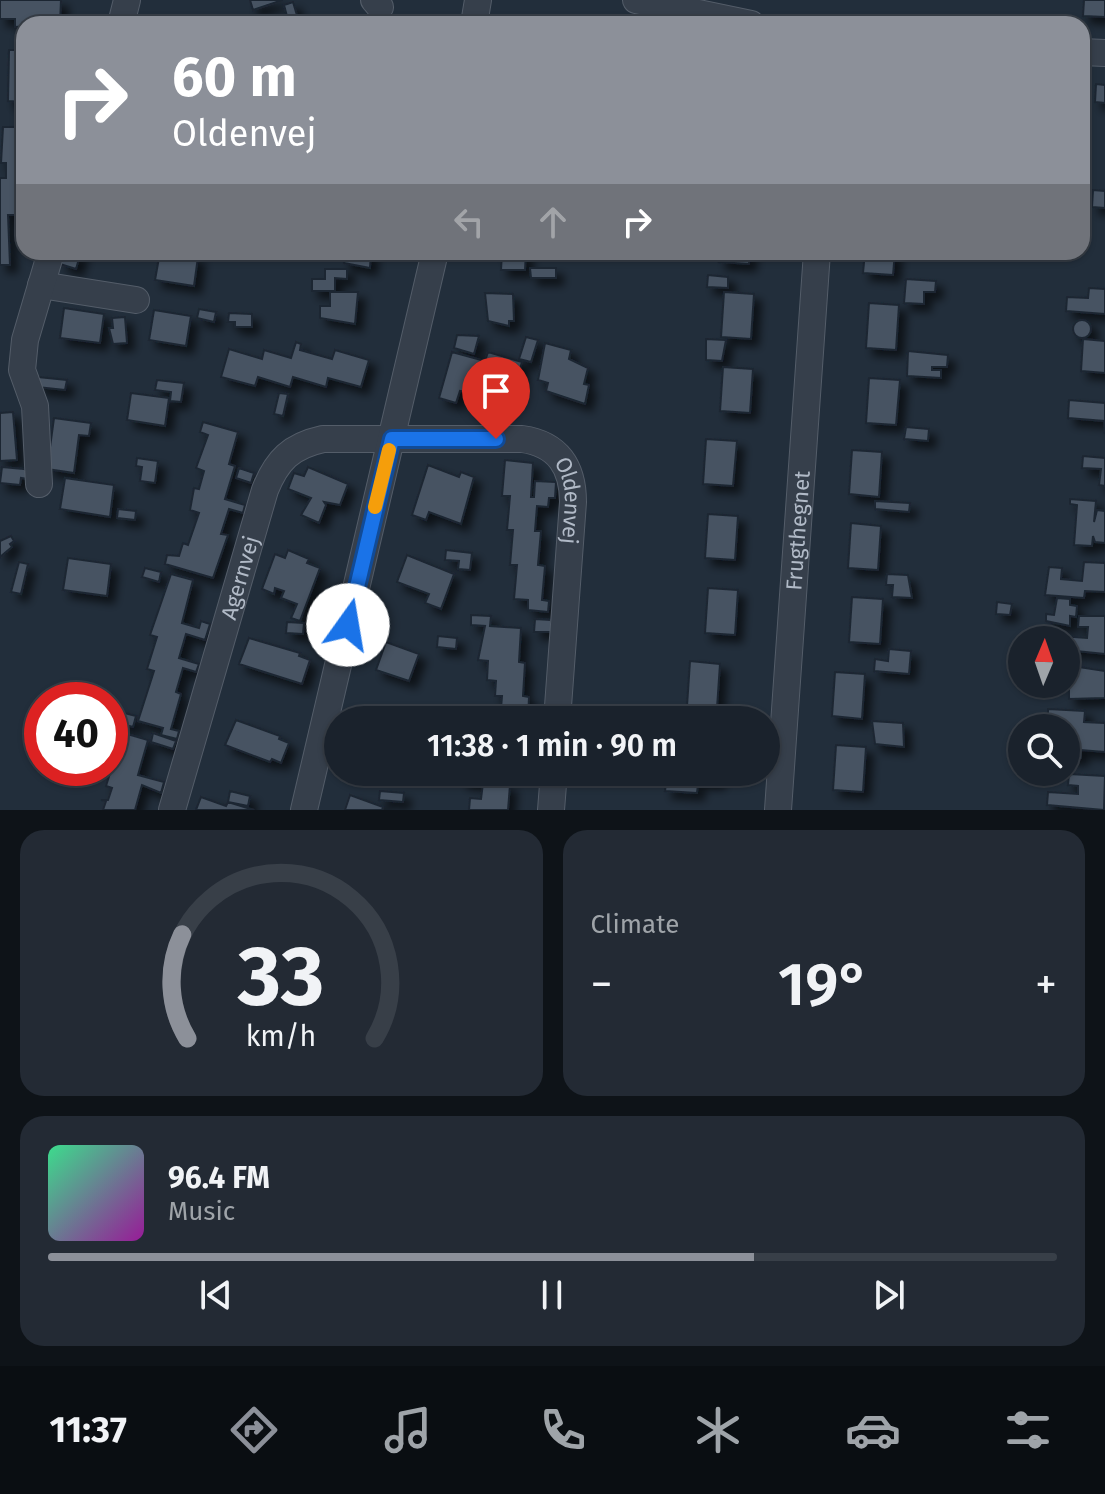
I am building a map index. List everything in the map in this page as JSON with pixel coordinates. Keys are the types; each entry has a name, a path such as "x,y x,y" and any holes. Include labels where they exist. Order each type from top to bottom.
{"street":[{"path":"636,0 713,16"},
{"path":"39,484 35,406 22,370 25,340 49,260"},
{"path":"304,810 433,260"},
{"name":"Frugthegnet","path":"778,810 816,260"},
{"path":"41,285 136,300"},
{"name":"Agernvej","path":"172,810 265,490 281,458 301,444 323,439 392,439"},
{"name":"Oldenvej","path":"392,439 542,442 556,452 567,470 573,502 558,706"},
{"path":"551,810 553,786"}],"building":[{"path":"0,0 61,0 60,16 16,16 15,27 15,19 0,19"},
{"path":"250,0 283,0 253,10"},
{"path":"1084,0 1105,0 1105,17 1083,16"},
{"path":"293,2 297,16 287,16 284,5"},
{"path":"9,50 16,50 16,102 8,101"},
{"path":"1096,84 1105,85 1105,103 1095,102"},
{"path":"3,127 16,127 16,215 8,215 10,265 0,265 0,178 6,178 6,163 1,163"},
{"path":"1093,190 1105,191 1105,208 1092,207"},
{"path":"61,260 79,260 76,269 60,264"},
{"path":"159,260 198,260 194,286 155,280"},
{"path":"344,260 370,260 370,268 344,263"},
{"path":"502,260 526,260 525,270 501,270"},
{"path":"719,260 749,260 749,264"},
{"path":"864,260 894,260 893,275 863,273"},
{"path":"530,268 556,268 556,278 531,278"},
{"path":"325,269 347,269 347,279 335,278 335,291 312,291 312,279 325,279"},
{"path":"708,275 728,277 728,288 707,287"},
{"path":"906,279 936,281 935,292 924,292 924,304 904,303"},
{"path":"1089,288 1105,289 1105,314 1066,311 1067,297 1088,298"},
{"path":"330,292 358,292 355,324 320,318 320,306 330,306"},
{"path":"724,292 754,294 751,339 721,337"},
{"path":"485,293 513,294 514,321 509,321 509,326 488,321"},
{"path":"869,303 899,305 896,350 866,348"},
{"path":"64,308 104,314 100,343 60,338"},
{"path":"199,309 216,312 214,322 197,318"},
{"path":"154,310 191,316 186,346 149,340"},
{"path":"229,313 252,314 252,327 235,327 235,322 228,322"},
{"path":"125,317 127,343 113,344 109,328 113,328 112,318"},
{"path":"1078,320 1086,320 1091,329 1089,336 1078,338 1073,333 1073,325"},
{"path":"457,335 479,336 474,354 454,348"},
{"path":"526,337 538,340 531,362 519,359"},
{"path":"706,339 726,340 722,361 706,360"},
{"path":"1083,339 1105,341 1105,373 1081,371"},
{"path":"296,342 301,344 300,350 332,359 335,350 369,360 361,387 328,378 326,387 293,377 290,387 258,377 255,386 221,377 229,349 262,359 264,350 291,358"},
{"path":"545,343 571,350 569,359 588,368 584,384 589,385 585,404 546,391 548,383 538,380"},
{"path":"908,351 948,355 947,367 932,367 932,370 941,370 941,378 907,376"},
{"path":"452,352 485,361 488,352 522,362 512,396 478,389 477,394 460,391 456,403 439,398"},
{"path":"723,367 753,369 750,413 720,411"},
{"path":"38,377 67,380 65,390 37,387"},
{"path":"869,378 900,380 896,425 866,423"},
{"path":"157,380 184,383 181,402 170,401 171,392 155,390"},
{"path":"131,393 169,398 165,426 127,420"},
{"path":"279,393 288,394 283,416 274,414"},
{"path":"1069,400 1105,403 1105,434 1104,421 1068,418"},
{"path":"13,412 17,460 0,461 0,413"},
{"path":"54,418 91,423 89,436 79,435 74,473 47,469"},
{"path":"203,422 238,432 229,464 235,466 225,499 245,505 243,513 229,509 221,534 228,535 213,578 165,564 167,555 179,556 183,543 188,545 199,513 190,510 194,488 199,489 204,471 196,468 208,435 200,432"},
{"path":"906,427 929,429 928,441 904,439"},
{"path":"706,439 737,441 733,486 703,484"},
{"path":"852,450 882,452 879,497 849,494"},
{"path":"1083,456 1105,458 1105,486 1099,485 1101,469 1082,468"},
{"path":"137,458 158,461 155,483 140,481 142,467 136,466"},
{"path":"505,460 533,463 531,497 534,497 535,481 556,482 555,498 549,498 548,507 537,506 535,531 541,531 538,565 545,566 542,600 549,601 548,612 528,610 528,600 514,599 517,565 510,565 513,530 507,530 510,496 502,496"},
{"path":"428,465 459,477 461,472 474,477 461,524 429,512 426,520 412,515"},
{"path":"2,467 24,469 29,472 28,479 21,478 20,485 0,483"},
{"path":"308,467 348,484 340,505 324,502 326,505 319,523 301,515 311,498 288,489 294,473 304,476"},
{"path":"239,468 254,473 251,483 236,478"},
{"path":"65,478 114,485 110,517 60,509"},
{"path":"1070,499 1096,501 1094,522 1097,510 1105,511 1105,543 1095,542 1093,536 1092,546 1074,545 1077,505 1070,504"},
{"path":"875,501 910,503 909,512 875,509"},
{"path":"118,509 136,511 135,520 117,518"},
{"path":"708,514 738,516 735,560 705,558"},
{"path":"851,523 881,526 878,570 848,568"},
{"path":"11,536 14,541 10,544 12,547 0,557 0,541"},
{"path":"288,550 309,559 307,563 320,568 300,621 291,618 297,604 281,598 284,591 275,588 274,594 262,589 275,554 285,558"},
{"path":"446,550 472,553 470,570 458,569 459,561 445,560"},
{"path":"407,555 454,574 441,609 425,603 429,594 397,582"},
{"path":"68,558 111,564 107,596 63,590"},
{"path":"19,562 28,564 21,594 11,592"},
{"path":"1084,562 1105,563 1105,592 1085,591 1084,598 1045,595 1049,567 1062,568 1061,579 1082,581"},
{"path":"145,568 161,572 159,582 142,577"},
{"path":"171,574 193,580 182,623 199,628 201,621 210,624 205,640 186,634 179,658 199,664 196,672 183,668 176,692 181,694 171,729 179,731 177,739 161,735 163,728 138,721 154,671 147,669 157,637 150,635"},
{"path":"887,574 908,575 912,598 892,597 893,585 886,585"},
{"path":"708,588 738,590 735,635 705,633"},
{"path":"852,597 883,599 880,644 849,642"},
{"path":"1057,598 1070,599 1070,605 1077,606 1076,617 1070,616 1070,626 1046,621 1046,614 1054,615"},
{"path":"997,602 1012,604 1010,615 996,614"},
{"path":"471,615 491,616 490,626 521,628 519,662 525,663 523,696 529,697 529,706 501,706 502,696 495,696 496,681 487,680 488,661 478,660 485,626 471,625"},
{"path":"1079,616 1105,616 1105,654 1080,651 1080,637 1087,638 1088,627 1078,626"},
{"path":"535,619 551,620 551,632 534,632"},
{"path":"287,622 304,623 303,634 286,633"},
{"path":"438,636 457,638 456,649 437,647"},
{"path":"249,638 300,653 299,656 310,660 302,684 239,664"},
{"path":"386,642 419,654 409,681 376,670"},
{"path":"889,649 911,651 909,674 874,671 875,659 888,661"},
{"path":"690,661 720,664 717,706 687,706"},
{"path":"1080,667 1105,671 1105,698 1069,699 1080,698"},
{"path":"835,672 865,674 862,719 832,716"},
{"path":"1048,709 1085,711 1084,722 1105,723 1105,752 1081,750 1080,758 1080,714 1048,714"},
{"path":"128,714 136,716 133,727 128,726"},
{"path":"236,720 280,736 279,739 289,743 281,763 272,759 270,762 225,745"},
{"path":"872,721 903,723 904,747 875,744"},
{"path":"153,733 176,741 173,749 151,742"},
{"path":"128,734 148,740 138,775 164,782 161,793 142,785 135,810 103,810 106,801 101,800 108,800 112,788 106,786 128,786"},
{"path":"836,745 866,747 863,792 833,790"},
{"path":"1080,775 1105,776 1104,810 1047,805 1048,792 1078,794"},
{"path":"483,786 510,786 508,810 469,810 470,798 481,799"},
{"path":"666,786 698,786 697,793 665,791"},
{"path":"230,791 250,796 248,806 228,802"},
{"path":"380,791 404,793 403,802 379,800"},
{"path":"350,795 383,807 382,810 345,810"},
{"path":"201,797 226,806 228,802 254,810 196,810"}],"slow traffic":[{"path":"375,507 389,450"}],"route":[{"path":"348,625 392,439 496,439"}]}
